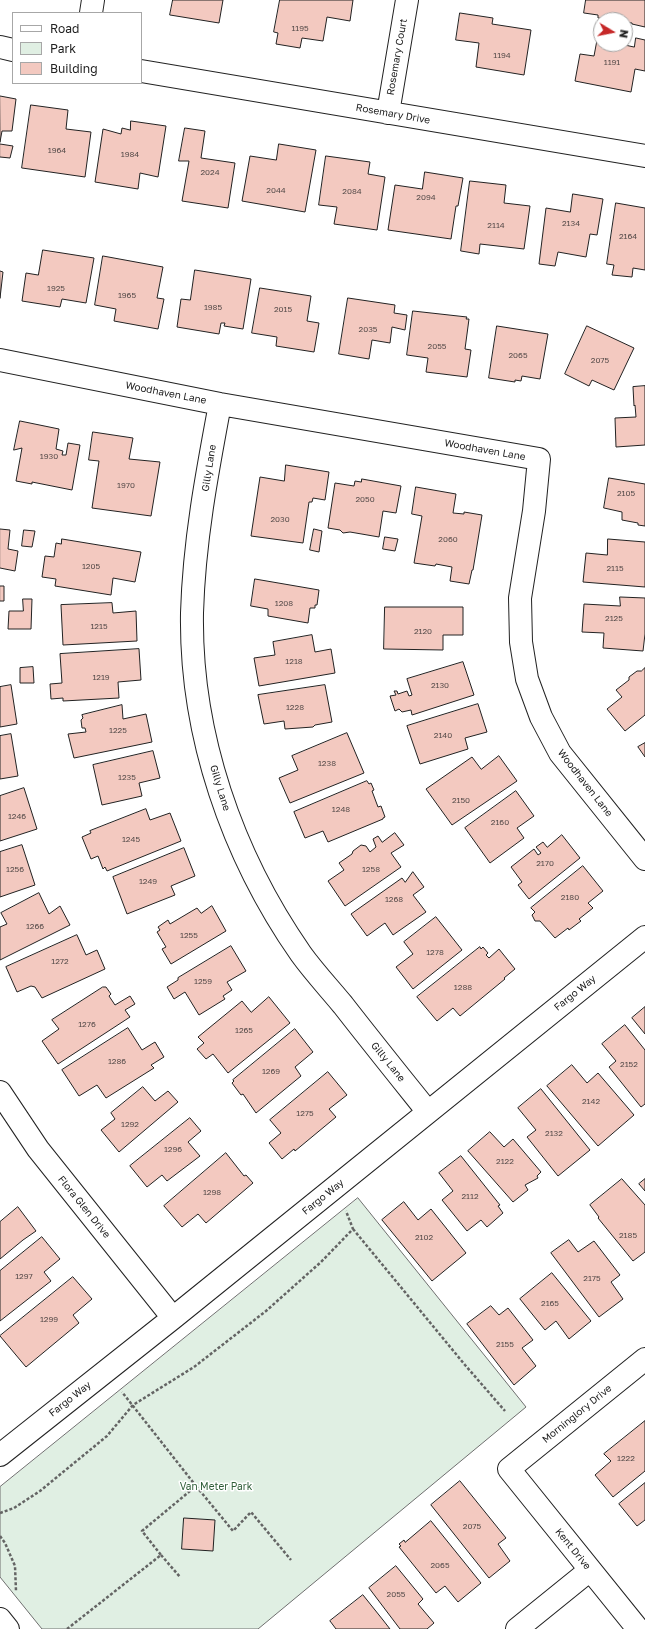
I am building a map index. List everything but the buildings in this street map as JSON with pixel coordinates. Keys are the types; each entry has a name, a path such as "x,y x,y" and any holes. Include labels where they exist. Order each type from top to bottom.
{"street":[{"path":"91,12 93,0"},
{"name":"Rosemary Court","path":"388,113 407,0"},
{"path":"0,47 12,50"},
{"name":"Rosemary Drive","path":"142,71 645,156"},
{"name":"Woodhaven Lane","path":"0,360 220,404 539,459 534,511 520,598 521,642 527,679 541,718 560,753 645,859"},
{"name":"Gilly Lane","path":"220,404 199,527 195,559 192,614 196,681 204,733 219,791 240,848 268,902 302,954 428,1112"},
{"name":"Fargo Way","path":"0,1455 173,1318 645,937"},
{"name":"Flora Glen Drive","path":"0,1092 38,1149 173,1318"},
{"name":"Morninglory Drive","path":"509,1469 645,1359"},
{"name":"Kent Drive","path":"509,1469 638,1629"},
{"path":"517,1629 590,1570"},
{"path":"0,1618 8,1629"}],"path":[{"path":"346,1211 353,1229 465,1365 505,1410"},
{"path":"0,1514 14,1508 40,1492 107,1436 133,1405 194,1367 266,1311 321,1262 353,1229"},
{"path":"122,1392 233,1531 251,1512 291,1560"},
{"path":"180,1577 142,1531 196,1486"},
{"path":"0,1536 5,1543 15,1566 16,1591"},
{"path":"66,1629 161,1555"}],"green space":[{"name":"Van Meter Park","path":"358,1198 526,1407 258,1629 42,1629 0,1577 0,1487"}]}
